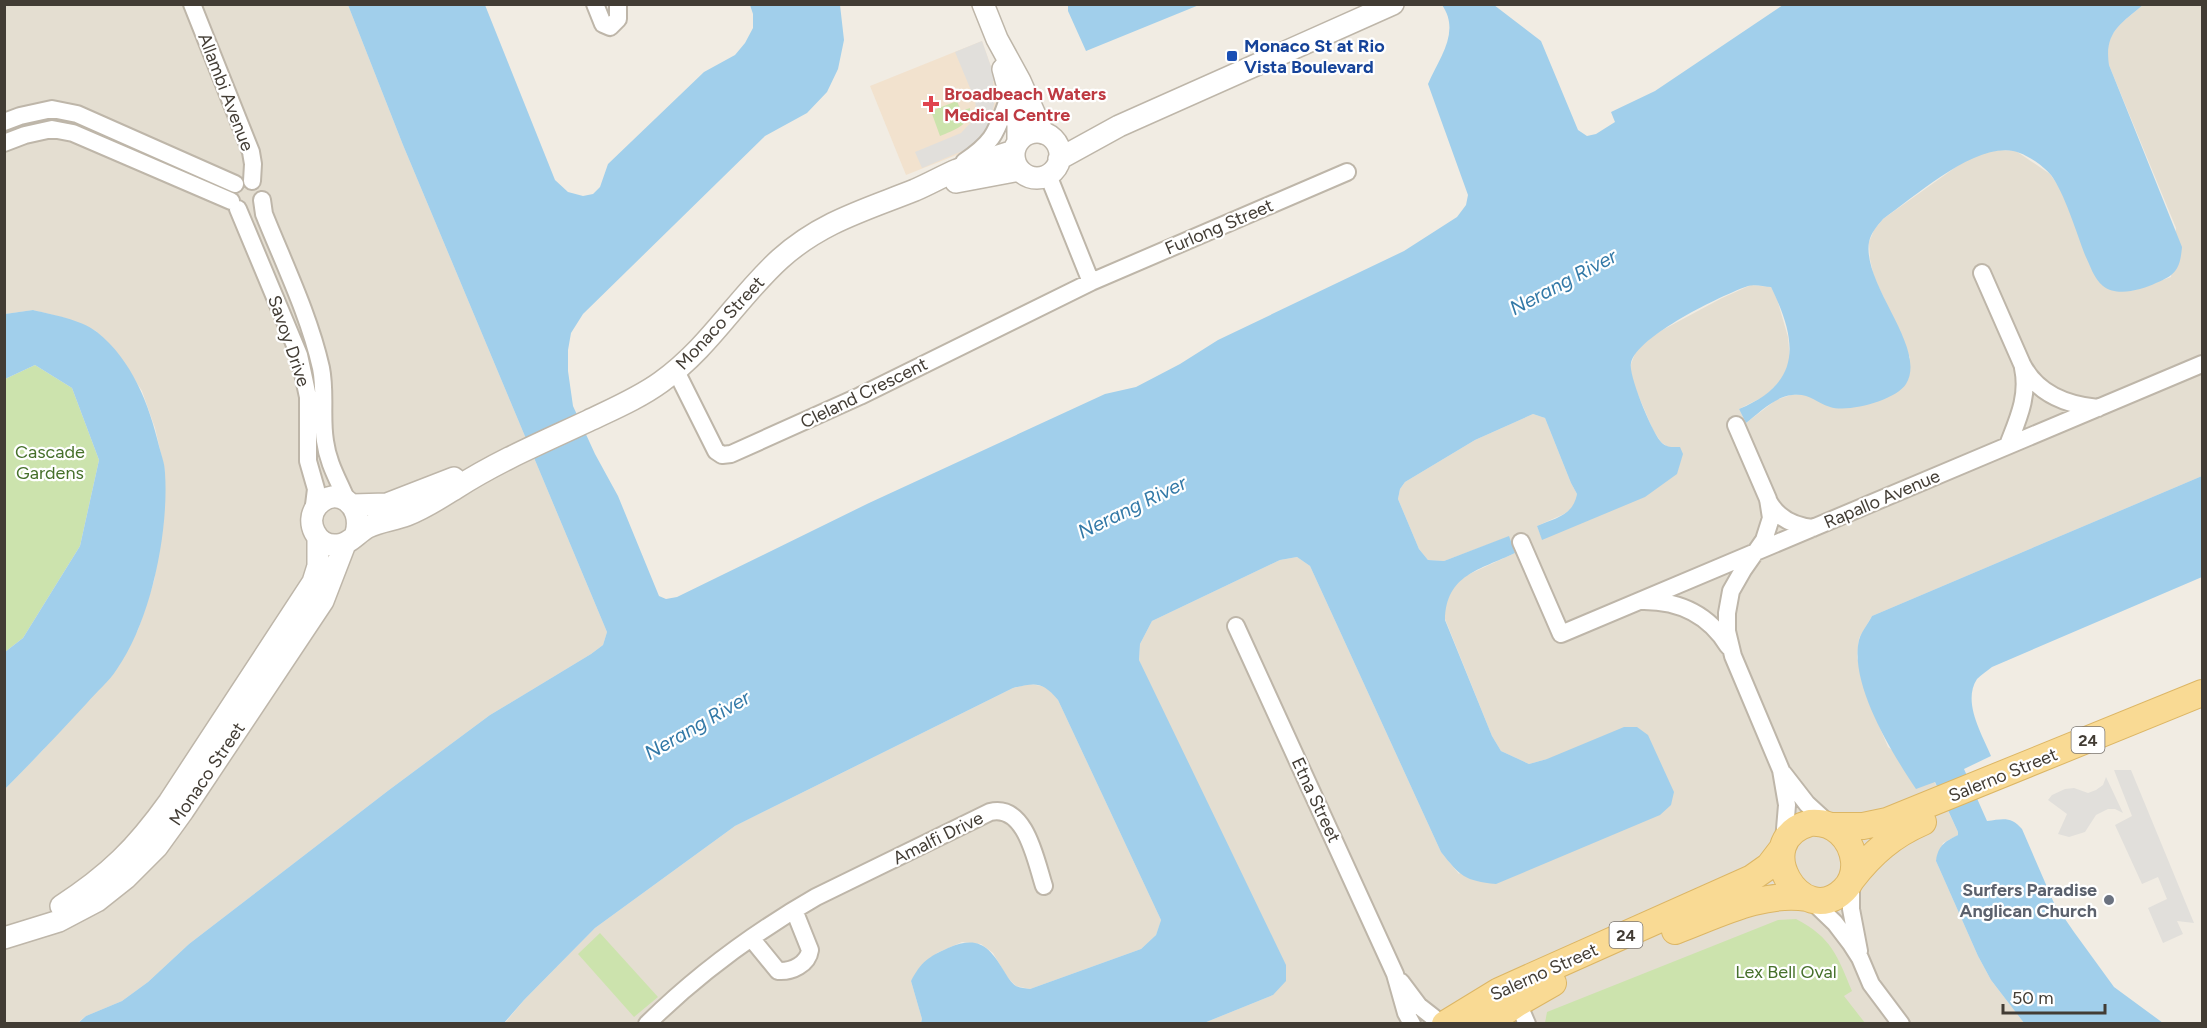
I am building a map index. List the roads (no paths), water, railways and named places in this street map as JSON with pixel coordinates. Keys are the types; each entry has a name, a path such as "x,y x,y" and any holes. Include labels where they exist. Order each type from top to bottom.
{"main road":[{"name":"Salerno Street","path":"1831,826 1872,825 1944,805 2109,739 2202,693"},
{"name":"Salerno Street","path":"2109,739 2202,712"},
{"name":"Salerno Street","path":"1851,880 1871,855 1944,805"},
{"name":"24","path":"1783,847 1793,832 1807,824 1817,823 1831,826"},
{"path":"1831,826 1845,838 1852,853 1854,867 1851,880"},
{"name":"Salerno Street","path":"1449,1020 1499,991 1752,878 1769,866 1783,847"},
{"path":"1783,847 1782,867 1787,880 1796,891 1808,899"},
{"name":"24","path":"1808,899 1823,900 1834,897 1851,880"},
{"name":"Salerno Street","path":"1489,1021 1522,1013 1592,965 1662,936 1745,905 1782,897 1808,899"}],"street":[{"name":"Allambi Avenue","path":"192,4 251,152 252,181"},
{"path":"595,4 603,24 610,27 615,25 618,19 618,4"},
{"path":"982,4 997,39 1020,81 1051,152 1091,282"},
{"path":"997,39 1018,125 1017,154 1033,177 1051,152 1119,126 1393,4"},
{"path":"958,170 960,165 977,155 990,142 999,126 1010,95"},
{"path":"4,122 52,109 77,114 235,184"},
{"path":"4,143 52,129 73,133 234,205 251,211 262,200 260,187 252,181 243,180 235,184 231,192 234,205"},
{"path":"1017,154 1025,135 1034,132 1051,152"},
{"name":"Monaco Street","path":"917,189 958,170 1017,154"},
{"name":"Monaco Street","path":"300,617 323,601 351,538 371,526 424,508 486,469 640,395 676,371 710,339 780,260 836,220 1017,154"},
{"path":"195,186 202,170"},
{"name":"Furlong Street","path":"1091,282 1347,172"},
{"name":"Savoy Drive","path":"262,200 264,214 314,341 324,389 324,439 335,477 350,503"},
{"name":"Savoy Drive","path":"234,205 305,375 308,397 308,461 316,489 313,513"},
{"path":"1982,273 2022,364 2034,382 2053,397 2098,408"},
{"name":"Cleland Crescent","path":"676,371 716,451 722,455 731,454 860,396 1091,282"},
{"path":"2008,445 2024,405 2025,387 2022,364"},
{"name":"Rapallo Avenue","path":"1521,542 1561,633 2202,364"},
{"path":"640,395 669,390 687,396"},
{"path":"1736,425 1774,511 1797,525 1813,528"},
{"name":"Monaco Street","path":"350,503 387,504 471,472 486,469"},
{"path":"331,498 350,503 358,513 359,523 351,538 335,546 326,544 313,531 313,513 317,506 331,498"},
{"path":"1768,499 1771,513 1770,527 1757,552 1737,579 1728,605 1727,631 1736,663 1780,770 1786,805 1783,847"},
{"name":"Monaco Street","path":"4,937 59,921 97,901 126,878 157,847 183,811 300,617 318,566 318,538"},
{"path":"1641,601 1670,603 1698,614 1721,636 1736,663"},
{"name":"Etna Street","path":"1236,626 1395,974 1406,1013 1412,1023"},
{"path":"1780,770 1808,804 1831,826"},
{"name":"Amalfi Drive","path":"654,1021 709,969 751,938 795,910 994,810 1009,814 1020,823 1027,835 1044,886"},
{"path":"1851,880 1851,909 1860,958"},
{"path":"1808,899 1835,922 1860,958 1871,984 1901,1023"},
{"path":"751,938 778,970 790,970 802,964 809,957 810,950 795,910"},
{"name":"Etna Street","path":"1395,974 1419,1006 1449,1020"}],"water":[{"path":"1068,4 1199,5 1086,51 1068,11"},
{"name":"Nerang River","path":"348,5 485,5 555,180 568,192 583,196 593,194 600,187 608,164 704,72 735,55 753,28 753,14 750,5 840,5 844,40 838,69 827,92 807,113 765,136 583,314 571,333 568,371 573,406 618,496 659,596 666,599 677,597 869,503 1105,394 1136,387 1180,364 1218,340 1404,251 1457,217 1466,205 1468,195 1428,84 1449,35 1447,15 1442,5 1494,5 1541,41 1578,130 1587,136 1596,134 1615,122 1611,112 1655,91 1783,5 2143,5 2121,24 2111,37 2109,65 2182,247 2181,255 2176,270 2163,280 2129,291 2109,289 2100,283 2092,272 2061,192 2048,171 2018,152 1997,151 1980,155 1945,174 1883,219 1870,239 1869,259 1875,277 1909,353 1910,369 1906,384 1893,395 1871,404 1848,408 1830,407 1798,395 1785,396 1773,402 1746,423 1739,409 1760,399 1774,387 1784,373 1789,359 1786,326 1771,287 1751,285 1701,307 1664,329 1637,352 1631,363 1637,391 1658,438 1666,446 1680,447 1683,454 1677,474 1645,497 1542,540 1537,526 1567,512 1572,507 1577,494 1545,418 1533,414 1475,440 1405,482 1400,489 1398,499 1419,549 1428,560 1444,561 1509,536 1515,553 1478,570 1458,583 1451,593 1445,620 1492,736 1501,751 1529,764 1547,759 1624,727 1637,727 1648,735 1674,792 1671,805 1660,815 1496,884 1464,876 1441,852 1310,566 1297,557 1280,560 1152,621 1140,644 1139,660 1286,965 1286,981 1273,995 1204,1023 921,1023 922,1019 911,981 926,961 948,948 967,943 982,945 999,962 1014,985 1030,989 1141,949 1156,935 1161,920 1058,700 1043,687 1027,685 1013,688 735,826 595,928 504,1023 77,1024 86,1016 122,1001 148,982 189,944 490,715 603,645 607,632 403,145"},
{"path":"33,310 66,318 97,332 109,343 129,369 150,414 164,466 164,521 161,548 148,601 129,649 110,678 5,789 5,652 23,638 80,546 99,460 72,388 35,365 5,379 5,314"},
{"path":"2202,476 2202,577 1992,667 1977,679 1973,688 1972,708 1991,756 1964,769 1987,821 2010,820 2022,829 2054,903 2074,932 2114,987 2163,1023 2024,1023 1991,980 1936,861 1940,848 1945,842 1958,835 1958,832 1935,782 1916,789 1885,738 1866,697 1860,677 1859,640 1872,616"}],"place":[{"name":"Monaco St at Rio Vista Boulevard","path":"1232,56"},
{"name":"Broadbeach Waters Medical Centre","path":"931,104"},
{"name":"Surfers Paradise Anglican Church","path":"2109,900"}],"park label":[{"name":"Cascade Gardens","path":"50,462"},
{"name":"Lex Bell Oval","path":"1786,972"}]}
